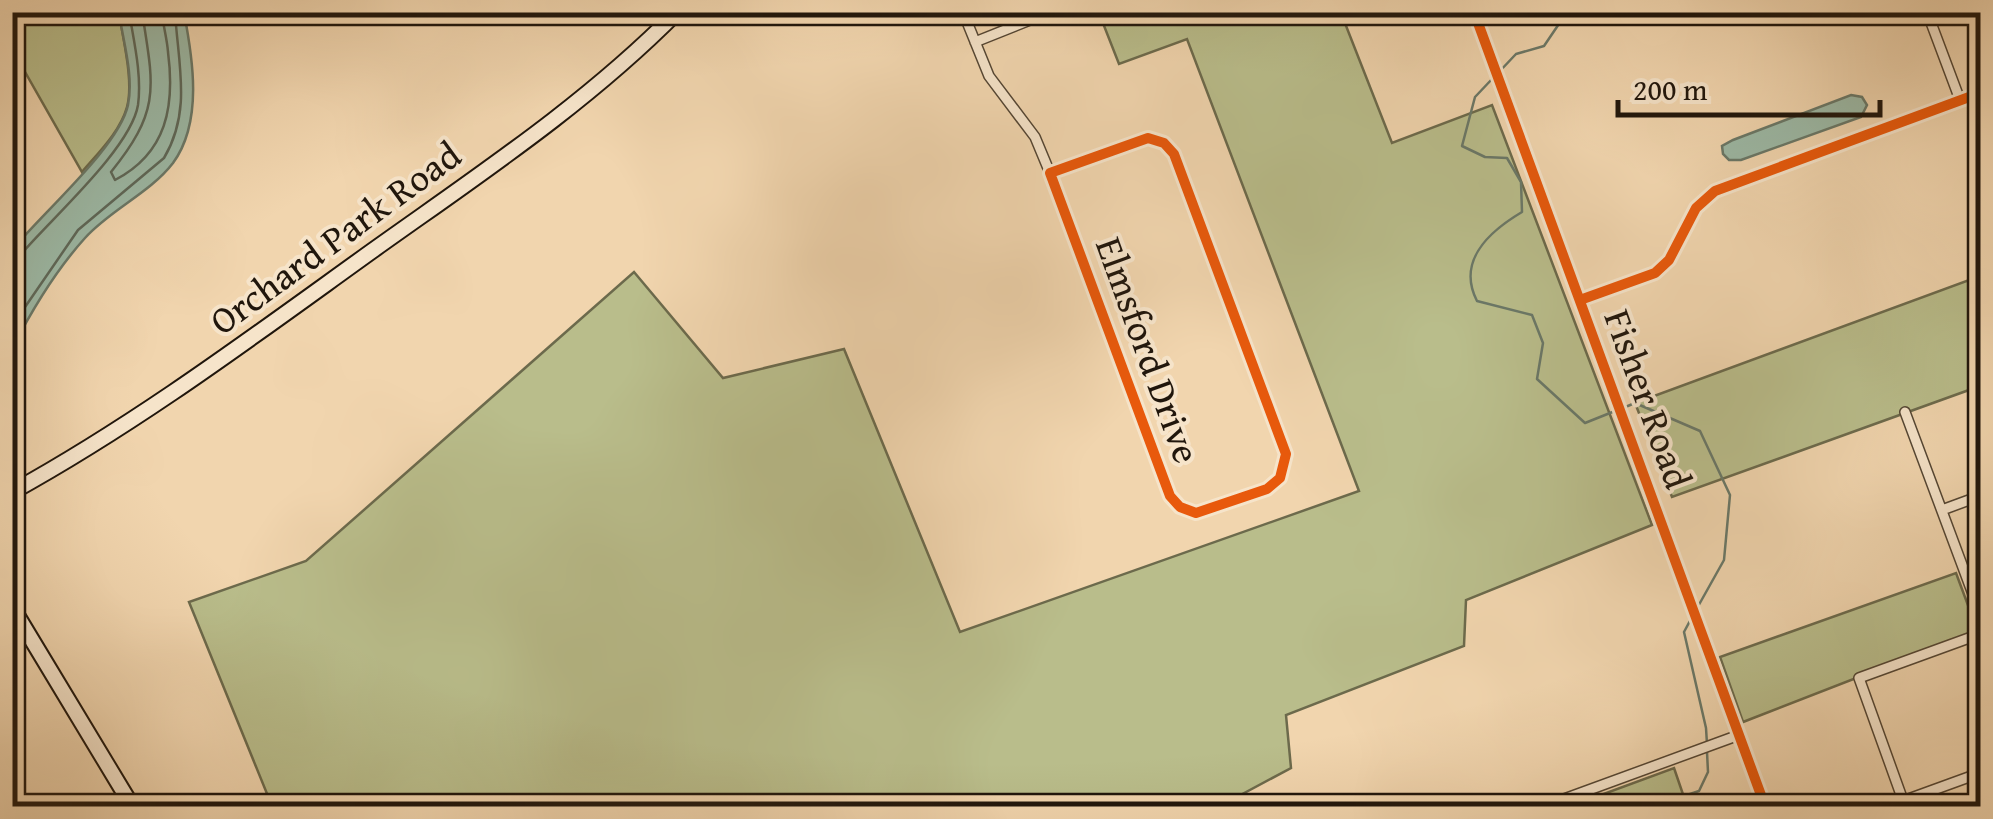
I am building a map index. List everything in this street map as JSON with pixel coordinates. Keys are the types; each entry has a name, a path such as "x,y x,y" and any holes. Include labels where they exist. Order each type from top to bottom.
{"main road":[{"name":"Orchard Park Road","path":"12,492 147,412 467,184 589,94 677,12"},
{"path":"12,607 132,806"}],"street":[{"name":"Elmsford Drive","path":"962,12 996,88 1035,136 1174,502 1188,511 1204,512 1274,485 1286,463 1284,445 1170,148 1157,140 1140,140 1050,174"},
{"name":"Fisher Road","path":"1474,12 1765,806"},
{"path":"1927,12 1960,100"},
{"path":"975,42 1040,16"},
{"path":"1580,300 1654,273 1669,260 1696,208 1715,191 1980,93"},
{"path":"1905,412 1980,614"},
{"path":"1942,510 1980,496"},
{"path":"1980,634 1859,678 1904,804 1980,773"},
{"path":"1545,806 1739,735"}],"green space":[{"path":"13,13 119,13 129,73 127,107 114,134 82,172 21,65 13,64"},
{"path":"1099,13 1341,13 1392,143 1492,105 1652,525 1466,600 1464,646 1286,715 1291,768 1220,806 627,806 621,795 590,806 272,806 189,602 306,561 634,272 723,378 844,349 960,632 1359,491 1187,39 1119,64"},
{"path":"1980,276 1980,386 1672,497 1635,403"},
{"path":"1956,573 1975,624 1972,633 1743,722 1720,657"},
{"path":"1674,768 1687,806 1571,806"}],"water":[{"path":"119,13 184,13 193,90 189,129 164,174 95,228 75,250 13,347 13,249 95,160 122,122 128,105 129,71"},
{"path":"1851,95 1862,97 1867,105 1861,117 1741,160 1729,160 1723,154 1722,146 1733,140"}],"waterway":[{"path":"1499,72 1516,54 1544,46 1567,12"},
{"path":"1493,78 1475,97 1462,146 1485,157 1507,158 1521,182 1522,212 1480,248 1471,272 1477,301 1532,315 1543,343 1537,379 1585,423 1615,411"},
{"path":"1623,408 1635,403 1700,431 1730,495 1724,560 1696,610"},
{"path":"1692,617 1684,632 1707,744"},
{"path":"1654,806 1699,791 1708,772 1707,752"}],"cycle path":[{"path":"1474,12 1765,806"},
{"path":"1580,300 1655,273 1669,260 1696,208 1715,191 1980,93"},
{"path":"1148,138 1164,143 1174,154 1286,454 1280,478 1267,489 1196,513 1180,507 1170,496 1050,173 1148,138"}]}
